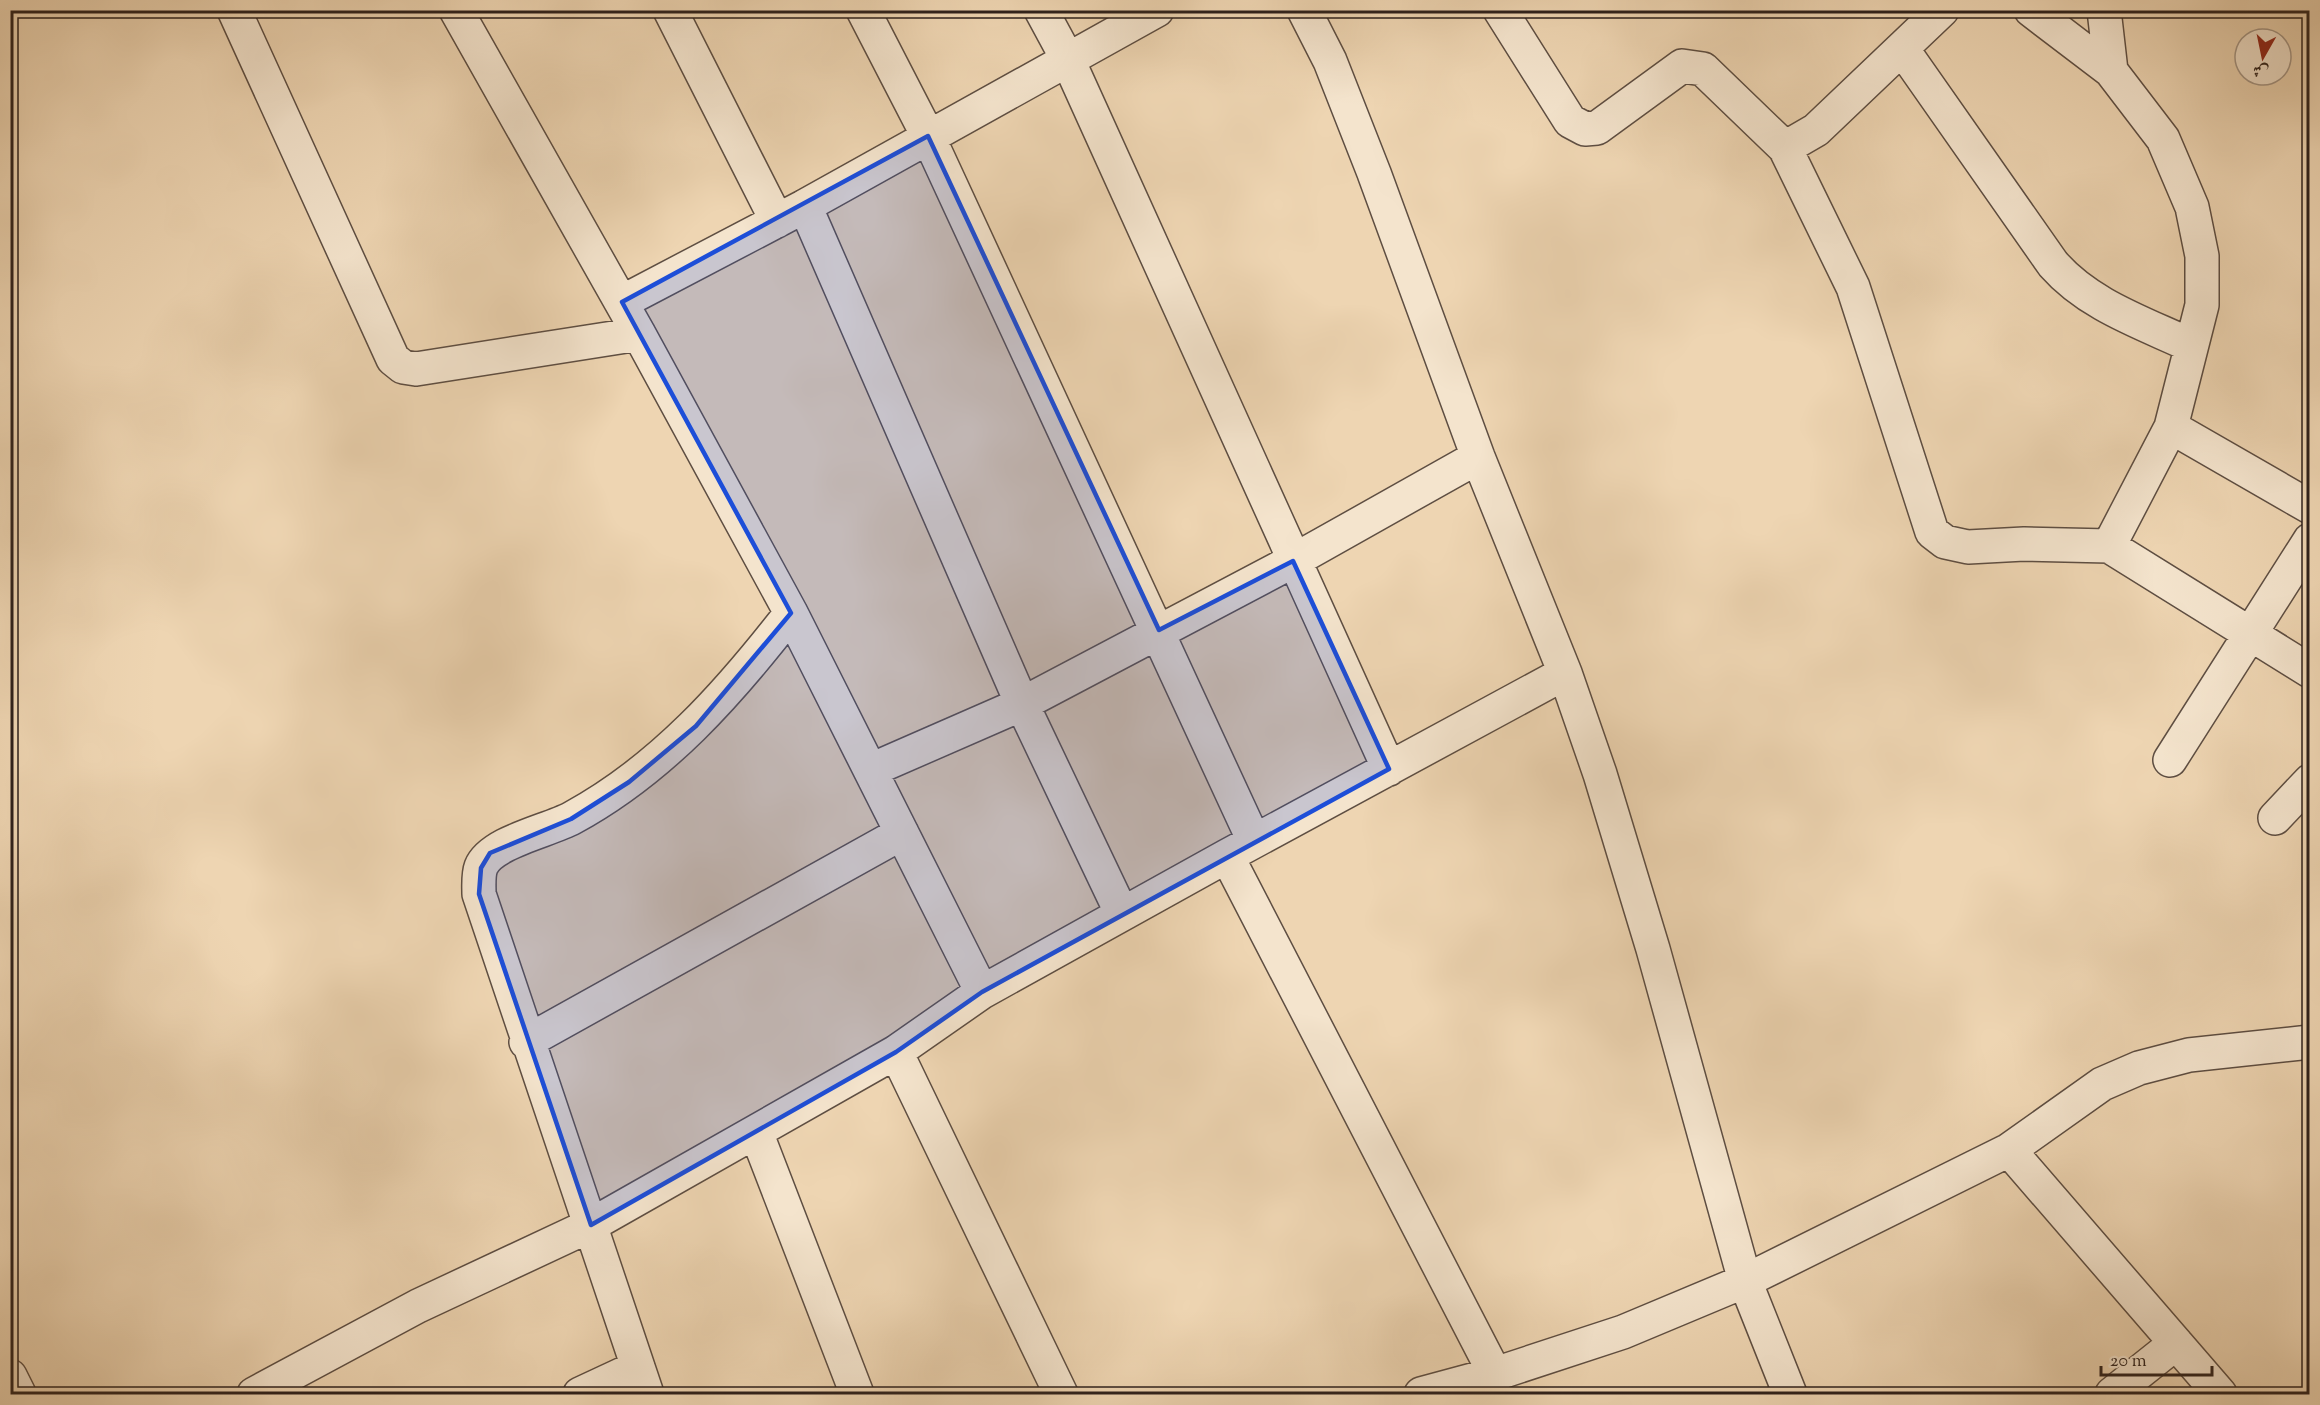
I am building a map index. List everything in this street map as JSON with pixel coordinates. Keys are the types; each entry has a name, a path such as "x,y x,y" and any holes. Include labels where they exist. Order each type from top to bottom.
{"street":[{"path":"234,10 393,359 403,367 416,369 639,334"},
{"path":"456,10 622,302 791,613 982,992"},
{"path":"670,10 791,213 1122,914"},
{"path":"1041,10 1068,60 1389,770"},
{"path":"622,302 791,213 1157,10"},
{"path":"1304,10 1330,61 1374,173 1478,457 1565,673 1600,774 1653,949 1745,1281 1790,1395"},
{"path":"1500,10 1570,121 1585,129 1598,128 1682,66 1703,69 1785,148 1853,287 1932,532 1945,542 1968,547 2024,544 2109,546 2310,671"},
{"path":"1785,148 1816,130 1903,50 1942,10"},
{"path":"2031,10 2110,71 2163,139 2192,207 2202,256 2202,305 2171,427 2109,546"},
{"path":"2104,10 2110,71"},
{"path":"868,12 1159,630 1241,848 1495,1374"},
{"path":"1903,50 2053,264 2070,283 2092,299 2190,345"},
{"path":"2171,427 2310,507"},
{"path":"871,770 1022,704 1293,561 1478,457"},
{"path":"2170,760 2310,540"},
{"path":"580,1395 643,1381 526,1042 478,894 481,868 490,853 571,819 637,775 696,726 742,676 791,613"},
{"path":"254,1395 418,1306 591,1225 896,1052 982,992 1241,848 1565,673"},
{"path":"2275,818 2310,781"},
{"path":"526,1042 902,833"},
{"path":"1421,1395 1495,1374 1623,1332 1745,1281 2009,1150 2102,1084 2139,1068 2189,1055 2310,1042"},
{"path":"896,1052 1061,1395"},
{"path":"756,1132 857,1395"},
{"path":"2009,1150 2220,1395"},
{"path":"2112,1395 2176,1343"},
{"path":"10,1376 19,1395"}],"highlighted area":[{"path":"928,136 1159,630 1293,561 1389,769 982,992 896,1052 591,1225 479,894 481,868 490,853 571,819 629,782 696,726 791,613 622,302"}]}
